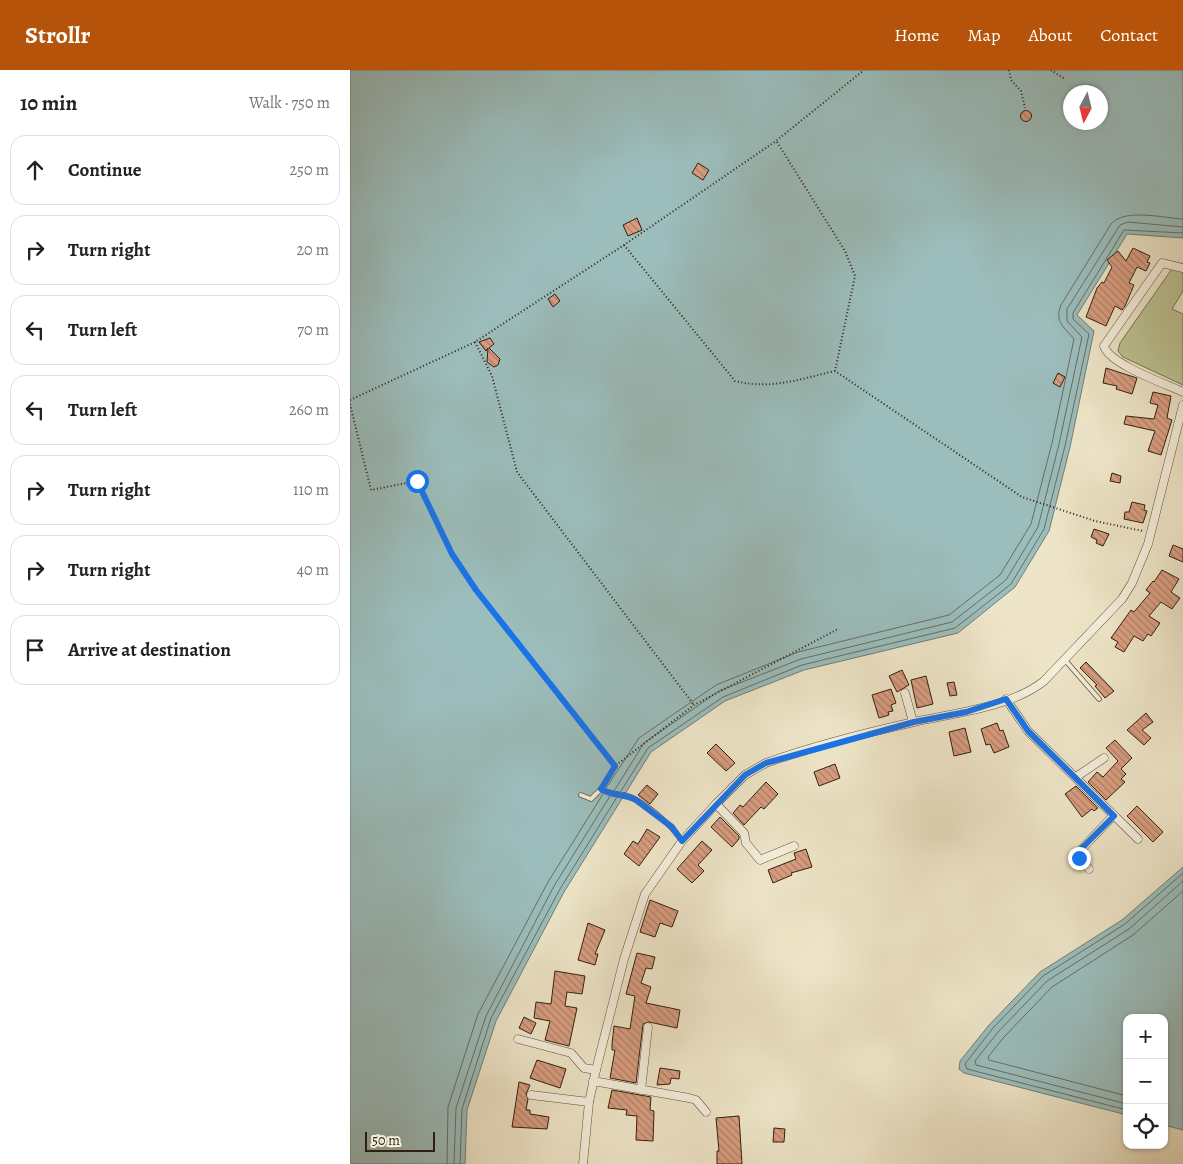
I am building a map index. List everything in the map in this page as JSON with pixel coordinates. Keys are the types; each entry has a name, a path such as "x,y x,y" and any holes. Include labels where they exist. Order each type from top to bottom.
{"street":[{"path":"1183,268 1162,263 1104,346 1106,352 1118,361 1183,392"},
{"path":"583,1164 593,1081 624,959 645,894 682,841 745,775 766,763 914,722 966,712 1032,690 1065,660 1122,599 1141,564 1183,405"},
{"path":"905,693 914,722"},
{"path":"1006,699 1028,731 1138,839"},
{"path":"1076,777 1104,758"},
{"path":"716,804 744,833 746,843 760,860 794,846"},
{"path":"1089,869 1079,858 1078,854 1114,816"},
{"path":"641,1090 648,1027"},
{"path":"518,1040 567,1052 574,1055 584,1068 596,1070"},
{"path":"593,1081 696,1100 706,1112"},
{"path":"532,1095 589,1102"}],"lane":[{"path":"1065,660 1099,699"},
{"path":"581,795 591,799 601,789 612,796 629,796 672,827 682,841"}],"path":[{"path":"350,400 475,342 624,245 776,141 864,70"},
{"path":"1010,70 1009,76 1021,91 1025,108"},
{"path":"1051,70 1065,79"},
{"path":"776,141 845,251 854,276 835,371"},
{"path":"624,245 735,381 756,386 790,382 835,371 1022,497 1095,521 1150,533"},
{"path":"475,342 492,376 517,472 694,705"},
{"path":"350,404 372,490 417,481 452,554 476,590 615,766"},
{"path":"601,789 615,766 694,705 838,630"}],"green space":[{"path":"1174,266 1183,271 1183,291 1172,309 1183,314 1183,385 1123,357 1118,351 1120,343"}],"water":[{"path":"350,70 1183,70 1183,238 1127,234 1077,315 1094,331 1070,447 1049,531 1015,587 958,633 804,670 725,701 651,752 564,892 496,1021 467,1110 465,1164 350,1164"},
{"path":"1183,867 1183,1130 1168,1126 1168,1014 1123,1014 1123,1114 964,1073 959,1069 960,1061 989,1025 1040,972 1122,920"}],"building":[{"path":"1026,110 1032,116 1026,122 1020,116"},
{"path":"698,163 709,170 703,180 692,173"},
{"path":"637,218 642,230 628,236 623,225"},
{"path":"1133,248 1150,256 1147,262 1150,263 1146,271 1137,267 1129,283 1134,285 1125,306 1122,310 1115,306 1106,326 1086,317 1097,288 1102,282 1104,283 1112,267 1107,260 1118,251 1126,261"},
{"path":"555,294 560,301 553,307 548,299"},
{"path":"490,338 494,344 489,348 500,359 498,365 494,367 487,362 488,348 486,351 479,342"},
{"path":"1106,368 1137,378 1132,394 1116,389 1117,386 1103,383"},
{"path":"1058,373 1065,377 1060,387 1053,383"},
{"path":"1153,392 1171,396 1167,418 1172,420 1161,455 1148,451 1155,431 1124,424 1126,416 1154,419 1158,405 1150,403"},
{"path":"1112,473 1121,476 1120,483 1110,481"},
{"path":"1132,502 1145,505 1144,510 1147,511 1143,523 1124,519 1125,512 1129,512"},
{"path":"1094,529 1109,534 1103,546 1096,543 1097,540 1091,537"},
{"path":"1173,545 1183,549 1183,562 1169,556"},
{"path":"1162,570 1179,579 1171,592 1180,598 1172,609 1161,602 1149,616 1160,623 1151,636 1148,634 1143,641 1134,636 1124,652 1115,647 1118,642 1111,638 1131,610 1134,612 1150,593 1146,590"},
{"path":"1086,662 1114,691 1105,698 1095,686 1097,685 1080,668"},
{"path":"902,670 909,685 897,692 889,676"},
{"path":"926,676 933,704 917,708 911,680"},
{"path":"954,682 957,695 950,696 947,683"},
{"path":"891,689 896,703 891,705 893,711 888,712 889,715 879,718 872,695"},
{"path":"1146,713 1153,722 1142,730 1151,738 1144,745 1127,730"},
{"path":"997,723 1000,731 1003,730 1009,747 994,753 990,744 986,745 981,729"},
{"path":"965,728 971,752 954,756 949,732"},
{"path":"1115,740 1132,758 1121,769 1126,774 1121,779 1125,782 1106,800 1088,782 1097,772 1103,777 1118,761 1106,748"},
{"path":"716,744 735,763 726,771 707,753"},
{"path":"835,764 840,778 819,786 814,772"},
{"path":"766,782 778,794 764,809 761,807 744,825 733,813 740,805 743,807"},
{"path":"647,785 658,794 650,804 638,795"},
{"path":"1076,786 1098,808 1094,811 1092,809 1082,817 1065,794"},
{"path":"1137,806 1163,832 1153,842 1127,816"},
{"path":"720,817 739,836 739,839 732,847 711,827"},
{"path":"647,829 660,837 639,866 624,854 633,841 638,844"},
{"path":"702,841 712,850 698,865 704,871 692,883 677,869"},
{"path":"806,849 812,867 791,873 792,875 773,883 768,870 796,859 794,853"},
{"path":"650,900 678,911 672,927 660,923 655,937 640,932"},
{"path":"588,923 605,930 595,954 598,954 595,965 578,960"},
{"path":"637,953 655,957 652,969 646,968 641,983 651,987 646,1003 680,1010 677,1028 649,1022 643,1024 636,1083 610,1078 615,1050 612,1050 614,1026 630,1029 635,996 626,994"},
{"path":"555,971 585,976 582,994 567,992 565,1006 577,1008 569,1046 545,1040 550,1021 534,1018 536,1002 551,1004"},
{"path":"524,1017 536,1023 531,1034 519,1028"},
{"path":"537,1060 566,1069 560,1088 530,1078"},
{"path":"660,1068 680,1071 679,1079 671,1078 670,1084 657,1085"},
{"path":"519,1082 530,1085 526,1094 528,1099 526,1110 530,1110 530,1114 549,1117 547,1129 512,1127"},
{"path":"612,1090 651,1097 650,1110 654,1111 653,1141 636,1140 637,1116 626,1115 627,1110 608,1108"},
{"path":"739,1116 742,1164 717,1164 717,1151 719,1151 716,1118"},
{"path":"774,1128 785,1129 784,1142 773,1142"}],"route":[{"path":"417,481 452,554 476,590 615,766 601,789 612,796 629,796 636,800 672,827 682,841 745,775 766,763 914,722 966,712 1006,699 1028,731 1114,816 1080,850 1079,858"}]}
